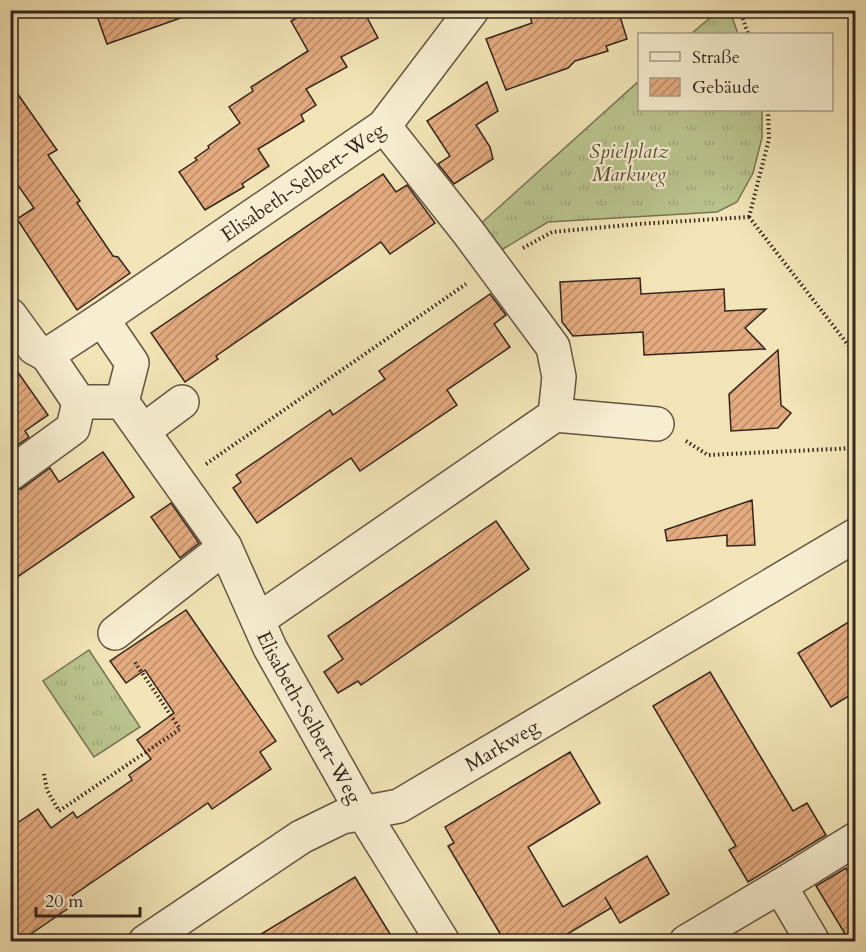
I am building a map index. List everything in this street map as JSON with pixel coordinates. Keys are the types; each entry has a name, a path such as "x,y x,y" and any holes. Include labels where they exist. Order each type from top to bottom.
{"street":[{"name":"Elisabeth-Selbert-Weg","path":"47,355 384,126 472,10"},
{"path":"384,126 493,265 553,347 559,377 555,415 657,424"},
{"path":"10,315 34,348 47,355 79,402 73,428 10,474"},
{"path":"79,402 122,402 132,363 102,319"},
{"name":"Elisabeth-Selbert-Weg","path":"122,402 225,547 270,648 363,813 443,942"},
{"path":"143,431 182,402"},
{"name":"Elisabeth-Selbert-Weg","path":"258,620 555,415"},
{"name":"Markweg","path":"146,942 301,837 342,818 399,806 855,535"},
{"path":"115,633 225,547"},
{"path":"686,942 855,839"},
{"path":"780,886 813,942"}],"path":[{"path":"740,10 748,33"},
{"path":"749,217 769,139 768,111"},
{"path":"179,482 493,265 552,232 749,217"},
{"path":"749,217 849,346 855,440"},
{"path":"657,424 708,455 855,448"},
{"path":"44,774 46,790 59,811 180,729 115,633"}],"green space":[{"path":"718,11 730,11 738,33 692,33"},
{"name":"Spielplatz Markweg","path":"638,82 638,111 762,111 762,138 753,173 737,202 717,212 548,222 498,252 478,226"},
{"path":"89,650 140,727 94,757 43,681"}],"building":[{"path":"95,10 191,10 192,14 107,44"},
{"path":"310,10 363,10 378,38 341,57 347,67 306,89 316,105 301,115 304,121 258,149 269,166 242,184 244,187 205,210 179,172 197,160 195,158 209,148 208,146 240,123 229,107 253,91 251,87 308,51 291,21"},
{"path":"528,10 618,10 627,39 606,46 608,51 575,61 568,68 506,90 486,39 532,23"},
{"path":"487,82 498,111 476,125 490,147 493,159 454,184 438,164 450,156 427,121"},
{"path":"10,83 57,150 48,155 80,201 77,203 113,256 118,257 130,273 77,310 17,219 34,208 10,174"},
{"path":"383,174 396,192 407,185 435,223 390,254 381,242 216,356 218,359 185,382 151,333"},
{"path":"640,278 641,294 724,289 725,311 766,309 745,328 765,349 644,355 643,332 573,336 562,322 560,282"},
{"path":"490,294 506,315 494,324 510,347 447,390 457,405 360,471 351,458 257,523 233,488 241,482 236,475 330,410 333,415 385,379 379,371"},
{"path":"778,350 781,405 791,413 778,428 731,431 729,394"},
{"path":"10,361 48,415 25,431 29,437 10,450"},
{"path":"103,452 134,497 10,582 10,492 21,489 50,468 59,482"},
{"path":"752,500 755,545 727,546 727,535 667,541 665,530"},
{"path":"171,503 199,543 180,558 151,517"},
{"path":"496,521 529,569 361,685 358,681 338,693 324,672 343,659 328,636"},
{"path":"186,610 276,741 260,752 271,769 212,809 208,803 72,896 76,903 19,942 10,942 10,828 38,809 51,828 73,812 77,818 132,780 129,775 151,759 137,740 174,713 145,670 126,683 110,661"},
{"path":"855,618 855,692 831,707 798,653"},
{"path":"710,672 793,811 807,803 826,835 748,882 729,850 736,846 653,706"},
{"path":"570,752 600,803 528,847 563,907 647,856 669,894 620,923 605,897 611,908 554,942 505,942 448,846 454,843 445,827"},
{"path":"846,868 855,884 855,942 850,942 816,886"},
{"path":"355,877 395,942 248,942"}]}
